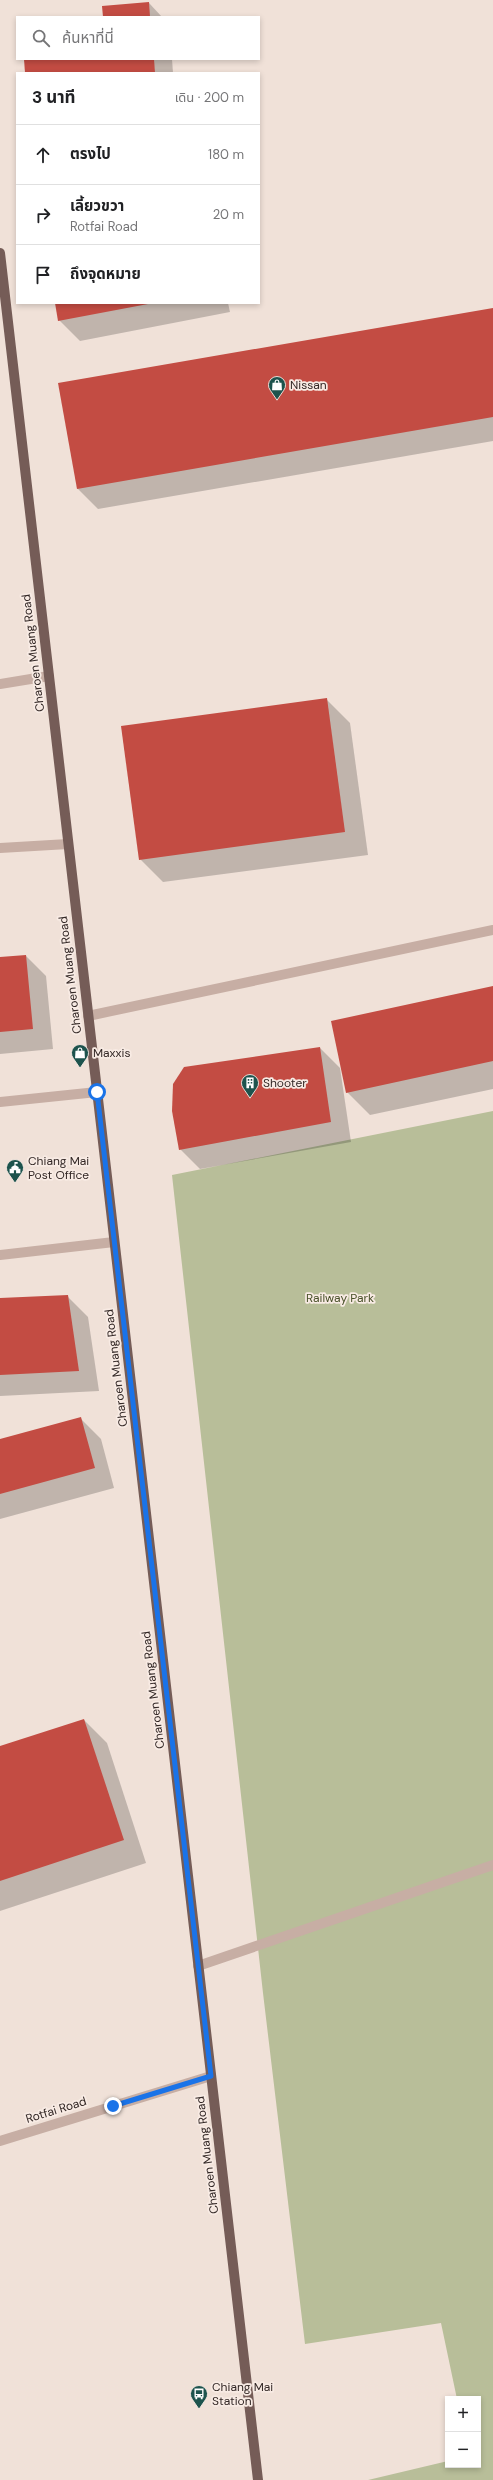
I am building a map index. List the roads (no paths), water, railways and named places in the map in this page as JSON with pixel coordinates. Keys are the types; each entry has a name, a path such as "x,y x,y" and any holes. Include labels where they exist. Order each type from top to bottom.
{"main road":[{"name":"Charoen Muang Road","path":"0,253 258,2480"}],"street":[{"path":"0,684 49,676"},
{"path":"0,848 68,844"},
{"path":"88,1016 493,930"},
{"path":"0,1102 97,1092"},
{"path":"0,1255 114,1242"},
{"path":"198,1966 493,1865"},
{"name":"Rotfai Road","path":"0,2141 211,2076"}],"place":[{"name":"Nissan","path":"277,400"},
{"name":"Maxxis","path":"80,1068"},
{"name":"Shooter","path":"250,1098"},
{"name":"Chiang Mai Post Office","path":"15,1183"},
{"name":"Chiang Mai Station","path":"199,2409"}],"park label":[{"name":"Railway Park","path":"340,1298"}]}
